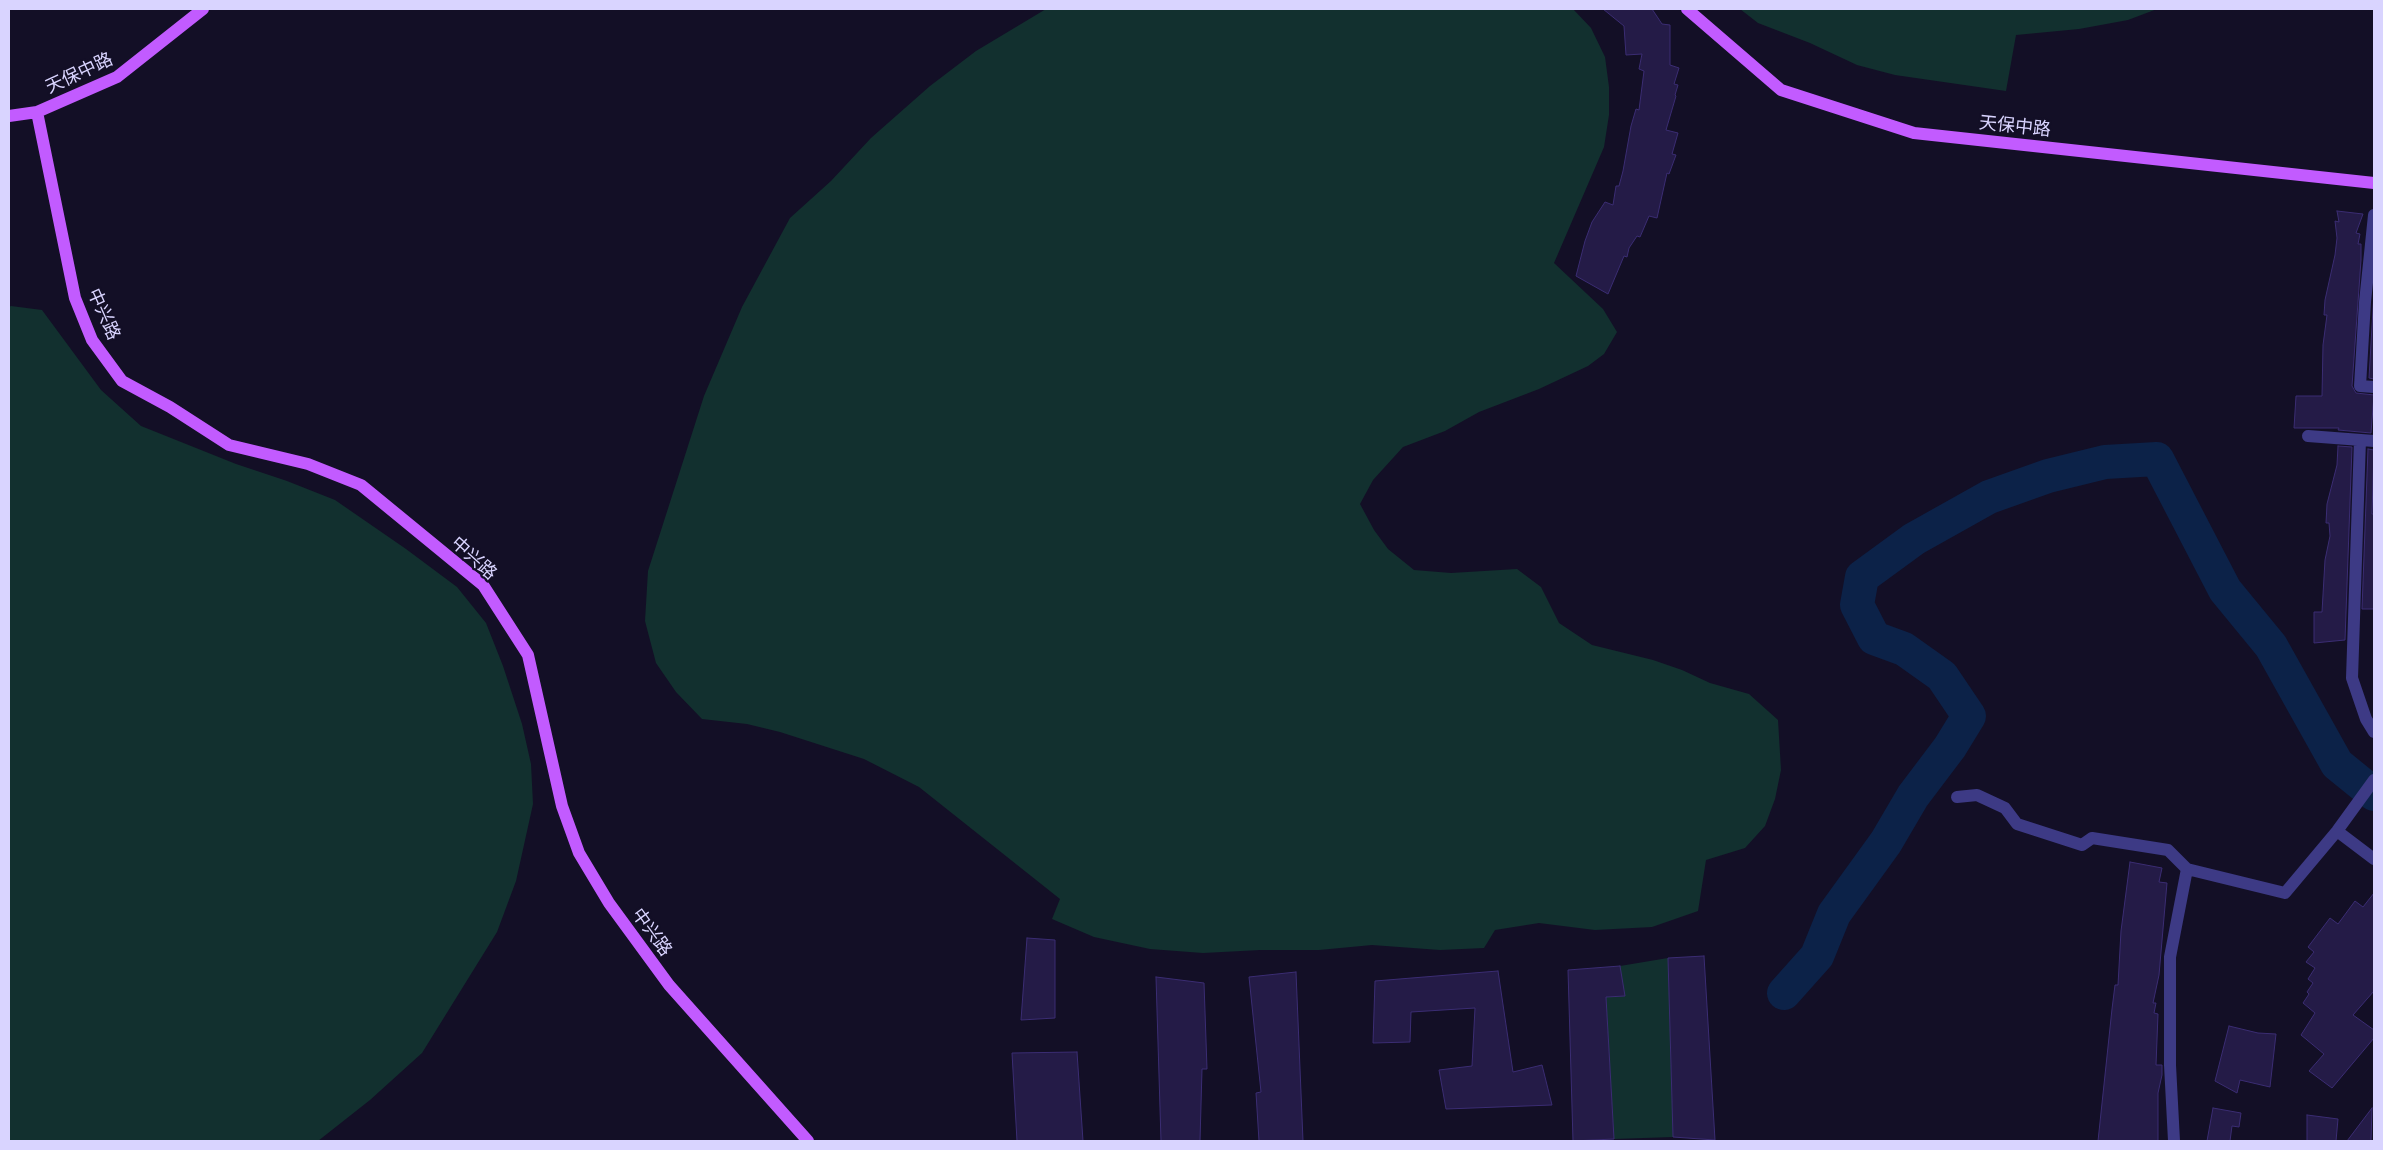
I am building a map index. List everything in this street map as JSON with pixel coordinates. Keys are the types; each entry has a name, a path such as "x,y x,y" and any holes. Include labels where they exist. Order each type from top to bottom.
{"main road":[{"name":"天保中路","path":"9,116 37,112 118,77 203,9"},
{"name":"天保中路","path":"1687,9 1781,90 1914,133 2374,184"},
{"name":"中兴路","path":"37,112 75,298 92,340 122,381 170,407 229,446 308,464 361,486 483,585 528,655 562,806 579,853 609,903 669,985 808,1141"}],"street":[{"path":"2374,215 2370,302 2360,386 2374,388"},
{"path":"2308,436 2374,441"},
{"path":"2360,440 2352,678 2366,719 2374,732"},
{"path":"1958,797 1977,795 2005,808 2017,824 2082,845 2092,838 2168,850 2187,869 2285,893 2337,831 2374,780"},
{"path":"2337,831 2374,859"},
{"path":"2174,1141 2170,1065 2170,957 2187,869"}],"green space":[{"path":"1046,9 1573,9 1591,28 1605,57 1609,87 1609,115 1604,147 1554,263 1603,309 1617,332 1604,354 1588,366 1539,389 1479,412 1445,431 1403,447 1373,480 1360,504 1374,530 1388,549 1414,570 1451,573 1517,569 1541,587 1559,623 1592,645 1653,660 1682,670 1710,683 1749,694 1778,720 1781,770 1775,799 1765,826 1745,848 1706,860 1698,911 1652,927 1595,930 1539,923 1495,930 1484,948 1440,950 1372,945 1319,950 1260,950 1203,953 1150,949 1094,937 1052,919 1060,899 919,787 864,759 780,732 747,724 702,719 676,692 656,663 645,621 648,571 704,396 742,307 790,218 831,181 871,138 930,86 976,51"},
{"path":"1740,9 2157,9 2128,20 2079,29 2016,35 2006,91 1895,75 1857,65 1810,43 1758,23"},
{"path":"9,307 42,310 101,390 141,426 236,464 335,500 406,549 457,587 486,623 503,666 522,724 531,764 533,804 516,881 497,932 422,1053 370,1100 318,1141 9,1141"},
{"path":"1668,958 1673,1137 1614,1139 1606,997 1624,996 1620,966"}],"building":[{"path":"1603,9 1652,9 1662,24 1670,25 1670,65 1679,68 1674,84 1678,85 1676,96 1666,130 1678,133 1672,154 1676,155 1669,174 1667,173 1657,218 1649,216 1640,237 1637,236 1629,248 1627,257 1624,256 1608,294 1576,276 1592,222 1605,202 1613,205 1616,186 1619,186 1623,171 1631,126 1636,109 1639,110 1644,71 1639,69 1642,54 1626,55 1624,26"},
{"path":"2337,211 2363,214 2356,233 2360,234 2358,244 2361,244 2361,260 2352,386 2356,393 2374,395 2371,433 2338,430 2339,428 2294,428 2296,396 2322,396 2323,345 2327,315 2324,315 2325,300 2335,255 2337,238 2335,221 2339,222"},
{"path":"2374,292 2374,379 2369,378"},
{"path":"2338,446 2352,447 2345,640 2314,643 2314,612 2322,612 2325,560 2330,536 2329,523 2326,523 2327,504 2337,465"},
{"path":"2368,449 2374,450 2372,514 2374,514 2374,609 2362,609"},
{"path":"2130,862 2162,868 2159,882 2167,883 2159,975 2153,1003 2156,1003 2154,1013 2158,1014 2156,1065 2162,1065 2158,1093 2158,1141 2098,1141 2115,985 2118,985 2121,931"},
{"path":"2374,893 2374,991 2353,1015 2374,1030 2374,1038 2332,1088 2309,1071 2324,1054 2301,1035 2315,1013 2303,1003 2313,983 2308,979 2315,968 2306,962 2314,952 2308,947 2330,918 2338,924 2355,901 2363,907"},
{"path":"1027,938 1055,940 1055,1018 1021,1020"},
{"path":"1704,956 1715,1140 1673,1137 1668,958"},
{"path":"1620,966 1625,996 1606,997 1614,1139 1573,1141 1568,970"},
{"path":"1498,971 1513,1072 1542,1065 1552,1105 1446,1109 1439,1070 1472,1066 1475,1008 1411,1012 1410,1042 1373,1043 1375,981"},
{"path":"1296,972 1303,1141 1259,1141 1256,1093 1261,1092 1249,977"},
{"path":"1156,977 1204,983 1207,1069 1202,1069 1200,1141 1161,1141"},
{"path":"2229,1026 2258,1033 2276,1034 2270,1087 2240,1080 2237,1093 2215,1081"},
{"path":"1077,1052 1083,1141 1017,1141 1012,1053"},
{"path":"2213,1108 2241,1113 2239,1127 2232,1126 2230,1141 2207,1141"},
{"path":"2372,1108 2371,1141 2347,1141"},
{"path":"2307,1115 2338,1119 2336,1141 2307,1141"}],"waterway":[{"path":"1784,993 1817,956 1834,914 1886,842 1913,796 1950,747 1969,716 1942,676 1904,649 1874,638 1857,605 1862,577 1914,539 1989,497 2048,476 2105,462 2157,459 2225,590 2271,646 2337,764 2374,794"}]}
